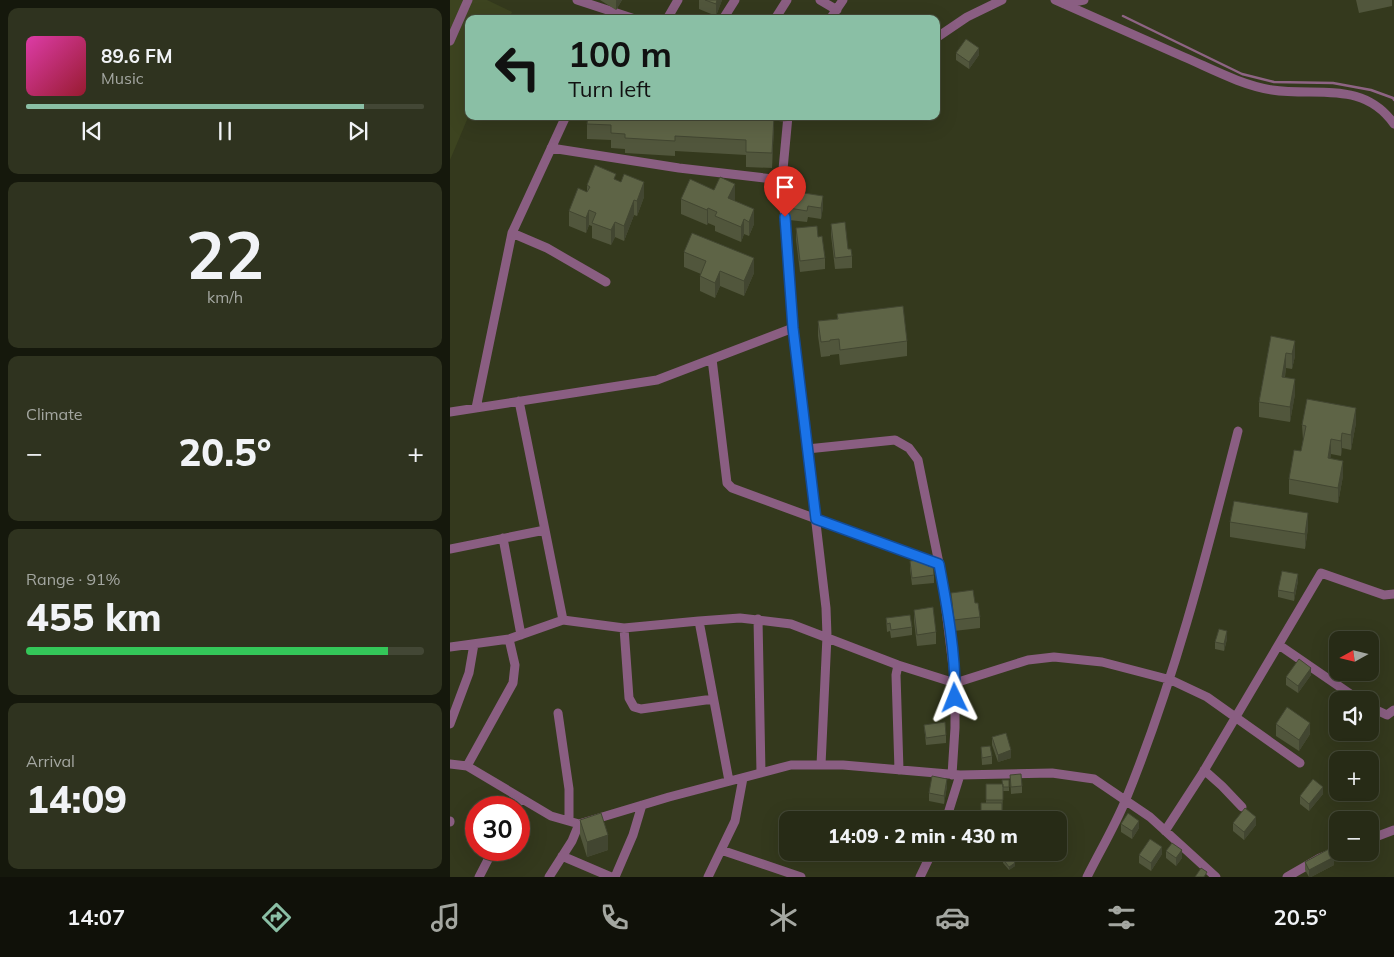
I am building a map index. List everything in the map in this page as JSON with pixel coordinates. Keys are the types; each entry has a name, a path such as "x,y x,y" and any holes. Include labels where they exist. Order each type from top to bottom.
{"street":[{"path":"451,37 468,0"},
{"path":"579,0 623,15"},
{"path":"669,15 678,0"},
{"path":"726,15 735,0"},
{"path":"777,15 786,0"},
{"path":"820,0 837,10"},
{"path":"833,15 843,0"},
{"path":"940,35 966,16 1002,0"},
{"path":"1060,2 1084,0"},
{"path":"1060,2 1239,81 1273,90 1338,92 1360,97 1378,106 1394,124"},
{"path":"604,15 605,9"},
{"path":"476,408 512,233 564,120"},
{"path":"788,120 782,180 793,328 828,636 822,765"},
{"path":"551,148 680,168 782,180"},
{"path":"512,233 547,248 606,282"},
{"path":"450,412 657,380 793,328"},
{"path":"712,359 727,483 732,488 939,564"},
{"path":"519,401 564,620"},
{"path":"1087,877 1126,800 1171,680 1197,592 1238,431"},
{"path":"807,449 895,440 909,448 918,460 939,564 955,683 956,775 948,811"},
{"path":"450,549 545,530"},
{"path":"503,538 521,635"},
{"path":"1165,831 1204,770 1321,572 1384,595 1394,594"},
{"path":"450,647 509,639 564,620 624,628 740,618 791,624 828,636 898,665 955,683 1028,660 1054,657 1102,662 1171,680 1207,698 1300,763"},
{"path":"758,619 761,773"},
{"path":"699,621 729,781"},
{"path":"624,628 629,698 634,707 641,709 713,699"},
{"path":"467,766 513,683 515,665 509,639"},
{"path":"450,724 468,673 474,644"},
{"path":"1279,645 1346,691"},
{"path":"898,665 896,675 899,770"},
{"path":"1379,711 1387,714 1394,710"},
{"path":"558,713 569,790 569,821"},
{"path":"450,764 467,766 517,796"},
{"path":"530,804 551,816 579,824 791,765 843,765 956,775 1052,773 1094,779 1150,817 1216,877"},
{"path":"1204,770 1242,807"},
{"path":"708,877 735,821 743,778"},
{"path":"615,877 633,835 642,805"},
{"path":"549,877 572,841 579,824"},
{"path":"1379,835 1394,830"},
{"path":"721,850 801,877"},
{"path":"1287,877 1320,858 1329,855"},
{"path":"562,856 611,877"},
{"path":"479,877 487,861"},
{"path":"920,877 928,861"}],"shaded area":[{"path":"450,0 487,0 512,12 511,15 465,15 465,120 467,120 450,160"}],"building":[{"path":"705,0 717,0 716,4"},
{"path":"966,39 979,48 969,62 956,53"},
{"path":"588,120 774,120 772,153 746,152 746,140 675,136 675,141 625,138 625,134 611,133 611,125 587,124"},
{"path":"595,165 616,174 614,179 621,182 624,174 644,182 637,201 634,200 624,226 615,222 611,230 592,223 596,213 589,210 586,218 569,211 578,188 587,192 590,187 587,185"},
{"path":"720,177 735,184 728,198 754,209 749,222 744,219 741,227 715,216 717,212 708,208 707,210 681,199 690,179 714,190"},
{"path":"791,191 823,196 821,208 808,206 807,211 789,208"},
{"path":"845,222 848,249 851,249 852,256 835,258 831,224"},
{"path":"817,226 818,237 822,236 825,258 800,261 796,228"},
{"path":"692,233 754,258 744,281 720,271 715,283 700,276 706,261 684,252"},
{"path":"903,306 907,341 840,350 839,339 821,342 818,321 838,319 837,314"},
{"path":"1271,336 1295,341 1292,354 1286,353 1282,377 1295,379 1290,407 1259,402"},
{"path":"1307,399 1356,408 1351,435 1342,433 1341,441 1331,439 1328,458 1343,461 1338,488 1289,479 1294,450 1301,451 1306,426 1302,425"},
{"path":"1234,501 1308,513 1305,534 1230,522"},
{"path":"927,559 928,566 933,565 934,575 912,578 910,561"},
{"path":"1282,571 1298,574 1294,593 1278,590"},
{"path":"973,590 975,603 978,603 980,617 954,620 951,593"},
{"path":"933,607 936,632 917,635 914,610"},
{"path":"910,615 912,627 891,630 890,623 887,624 886,618"},
{"path":"1219,629 1227,631 1224,644 1215,642"},
{"path":"1299,659 1311,668 1298,686 1286,677"},
{"path":"1287,707 1310,723 1299,740 1276,724"},
{"path":"945,722 946,735 926,738 924,725"},
{"path":"1006,733 1011,750 998,755 992,737"},
{"path":"990,746 992,756 982,758 981,747"},
{"path":"1021,774 1022,786 1011,787 1010,775"},
{"path":"932,776 947,779 944,796 929,793"},
{"path":"1313,779 1323,787 1309,804 1300,796"},
{"path":"1002,780 1009,780 1009,787 1003,787"},
{"path":"986,784 1003,784 1003,800 986,800"},
{"path":"981,803 1002,803 1002,811 981,811"},
{"path":"1245,808 1256,817 1244,832 1233,823"},
{"path":"601,813 608,835 587,842 580,820"},
{"path":"1128,813 1139,821 1132,831 1121,824"},
{"path":"1150,839 1162,847 1151,863 1139,855"},
{"path":"1172,843 1182,850 1176,858 1166,851"},
{"path":"1329,849 1329,860 1309,870 1305,862"},
{"path":"1004,861 1014,861 1015,863 1009,867"},
{"path":"1201,868 1207,872 1204,877 1195,877"}],"waterway":[{"path":"1123,16 1242,74 1274,82 1333,83 1371,90 1394,100"}],"route":[{"path":"785,217 793,328 816,519 939,564 951,645 955,698"}]}
